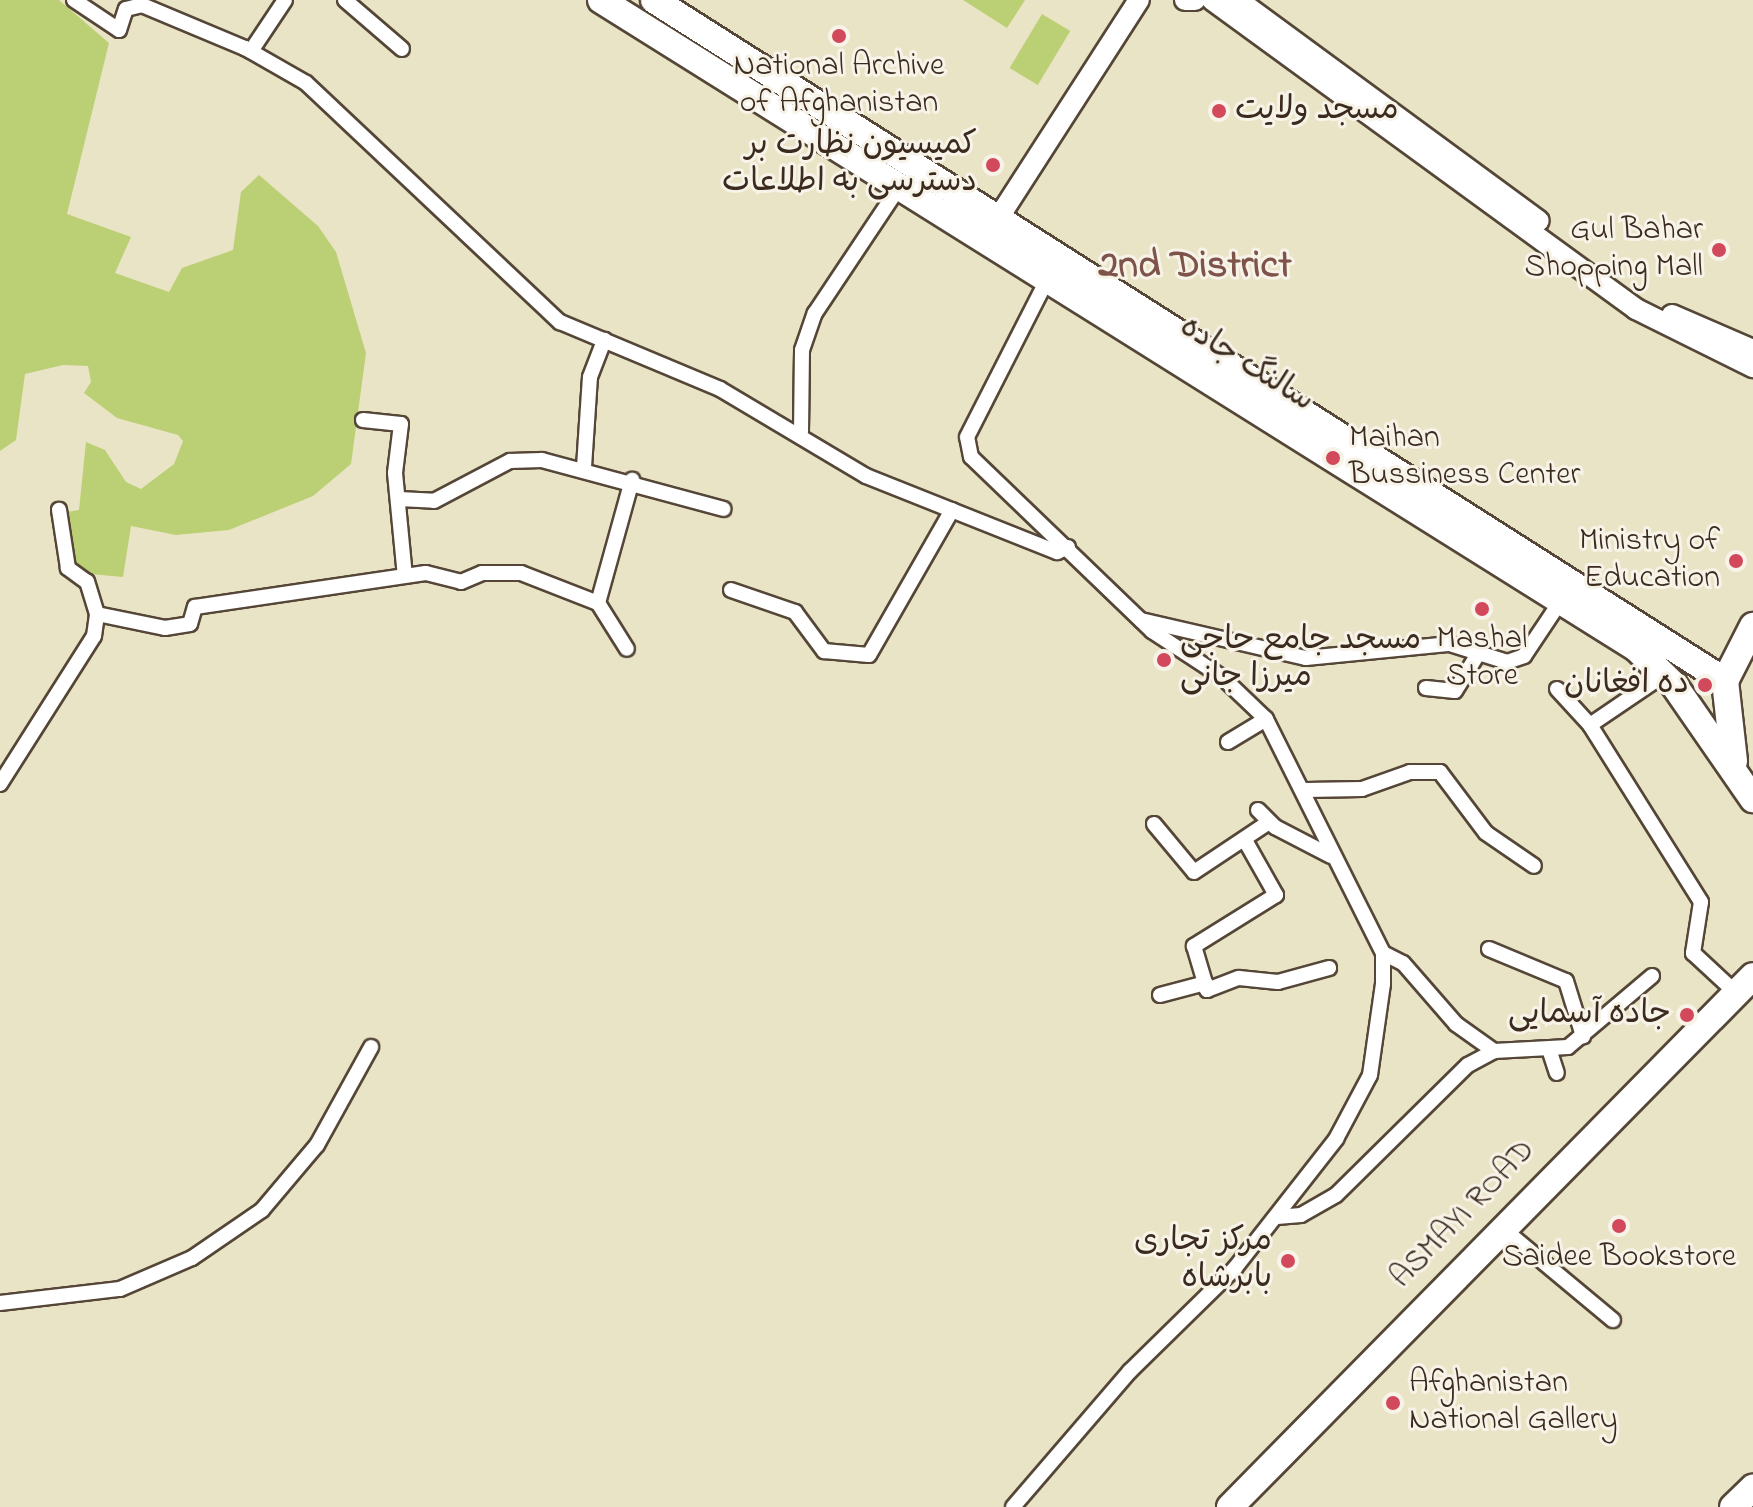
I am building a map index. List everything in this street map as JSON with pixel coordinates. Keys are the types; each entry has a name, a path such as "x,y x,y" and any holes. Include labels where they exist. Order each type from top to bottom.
{"highway":[{"name":"سالنگ جاده","path":"601,0 1562,599 1665,674 1753,799"},
{"name":"سالنگ جاده","path":"654,0 1725,681"},
{"path":"719,74 734,50"},
{"path":"1737,776 1725,681 1753,626"},
{"name":"ASMAYI ROAD","path":"1230,1507 1500,1225 1744,983"},
{"path":"1733,1507 1753,1488"}],"main road":[{"path":"999,217 1139,0"},
{"path":"1185,0 1195,0"},
{"path":"1212,0 1636,309 1753,367"},
{"path":"1238,0 1653,305 1753,350"}],"street":[{"path":"74,0 119,30 126,9 142,5 251,51 285,0"},
{"path":"345,0 402,49"},
{"path":"245,48 362,129 426,199 560,322 801,432 866,476 1057,552 1068,547"},
{"path":"801,432 802,350 815,313 899,187"},
{"path":"1018,1505 1277,1217 1336,1139 1370,1075 1383,953 1331,856 1306,790 1266,719 1222,677 1140,620 967,447 1047,280"},
{"path":"584,467 590,377 604,340"},
{"path":"363,420 401,424 399,499 405,576"},
{"path":"399,499 434,501 510,461 584,467 724,509"},
{"path":"598,603 632,480"},
{"path":"0,784 94,636 97,614 87,582 68,568 59,510"},
{"path":"731,590 795,612 824,651 869,655 952,510"},
{"path":"97,614 165,628 190,624 195,607 405,576 461,582 482,573 521,573 598,603 627,649"},
{"path":"1140,620 1306,658 1450,644 1478,654 1520,659 1562,599"},
{"path":"1426,688 1455,691 1478,654"},
{"path":"1590,725 1665,674"},
{"path":"1557,689 1590,725 1701,902 1693,953 1744,983"},
{"path":"1228,742 1266,719"},
{"path":"1306,790 1362,789 1410,772 1440,772 1486,833 1534,866"},
{"path":"1258,810 1269,822 1331,856"},
{"path":"1154,824 1189,872 1246,842 1269,822"},
{"path":"1246,842 1276,895 1194,946 1210,991 1239,978 1278,982 1329,968"},
{"path":"1489,949 1566,981 1583,1036"},
{"path":"1383,953 1403,963 1456,1024 1494,1051 1550,1052 1583,1036 1652,976"},
{"path":"1160,995 1205,983"},
{"path":"0,1303 120,1289 192,1258 262,1210 317,1145 371,1047"},
{"path":"1277,1217 1301,1215 1336,1195 1427,1100 1494,1051"},
{"path":"1550,1052 1557,1073"},
{"path":"1500,1225 1613,1320"}],"green space":[{"path":"0,0 59,0 109,43 67,214 131,237 115,273 169,292 182,268 233,250 241,192 259,175 318,226 336,252 366,353 351,464 313,496 229,530 176,535 131,526 123,577 79,573 72,559 65,520 67,512 79,510 86,442 105,450 126,482 141,489 174,464 183,441 178,435 117,418 84,393 91,382 88,366 63,365 25,374 16,440 0,451"},
{"path":"963,0 1025,0 1007,28"},
{"path":"1042,14 1070,31 1038,85 1010,68"}],"place":[{"name":"National Archive of Afghanistan","path":"839,36"},
{"name":"مسجد ولایت","path":"1219,111"},
{"name":"کمیسیون نظارت بر دسترسی به اطلاعات","path":"993,165"},
{"name":"Gul Bahar Shopping Mall","path":"1719,250"},
{"name":"Maihan Bussiness Center","path":"1333,458"},
{"name":"Ministry of Education","path":"1736,561"},
{"name":"Mashal Store","path":"1482,609"},
{"name":"مسجد جامع حاجی میرزا جانی","path":"1164,660"},
{"name":"ده افغانان","path":"1705,685"},
{"name":"جاده آسمایی","path":"1687,1015"},
{"name":"Saidee Bookstore","path":"1619,1226"},
{"name":"مرکز تجاری بابرشاه","path":"1288,1261"},
{"name":"Afghanistan National Gallery","path":"1393,1403"}],"district":[{"name":"2nd District","path":"1195,267"}]}
